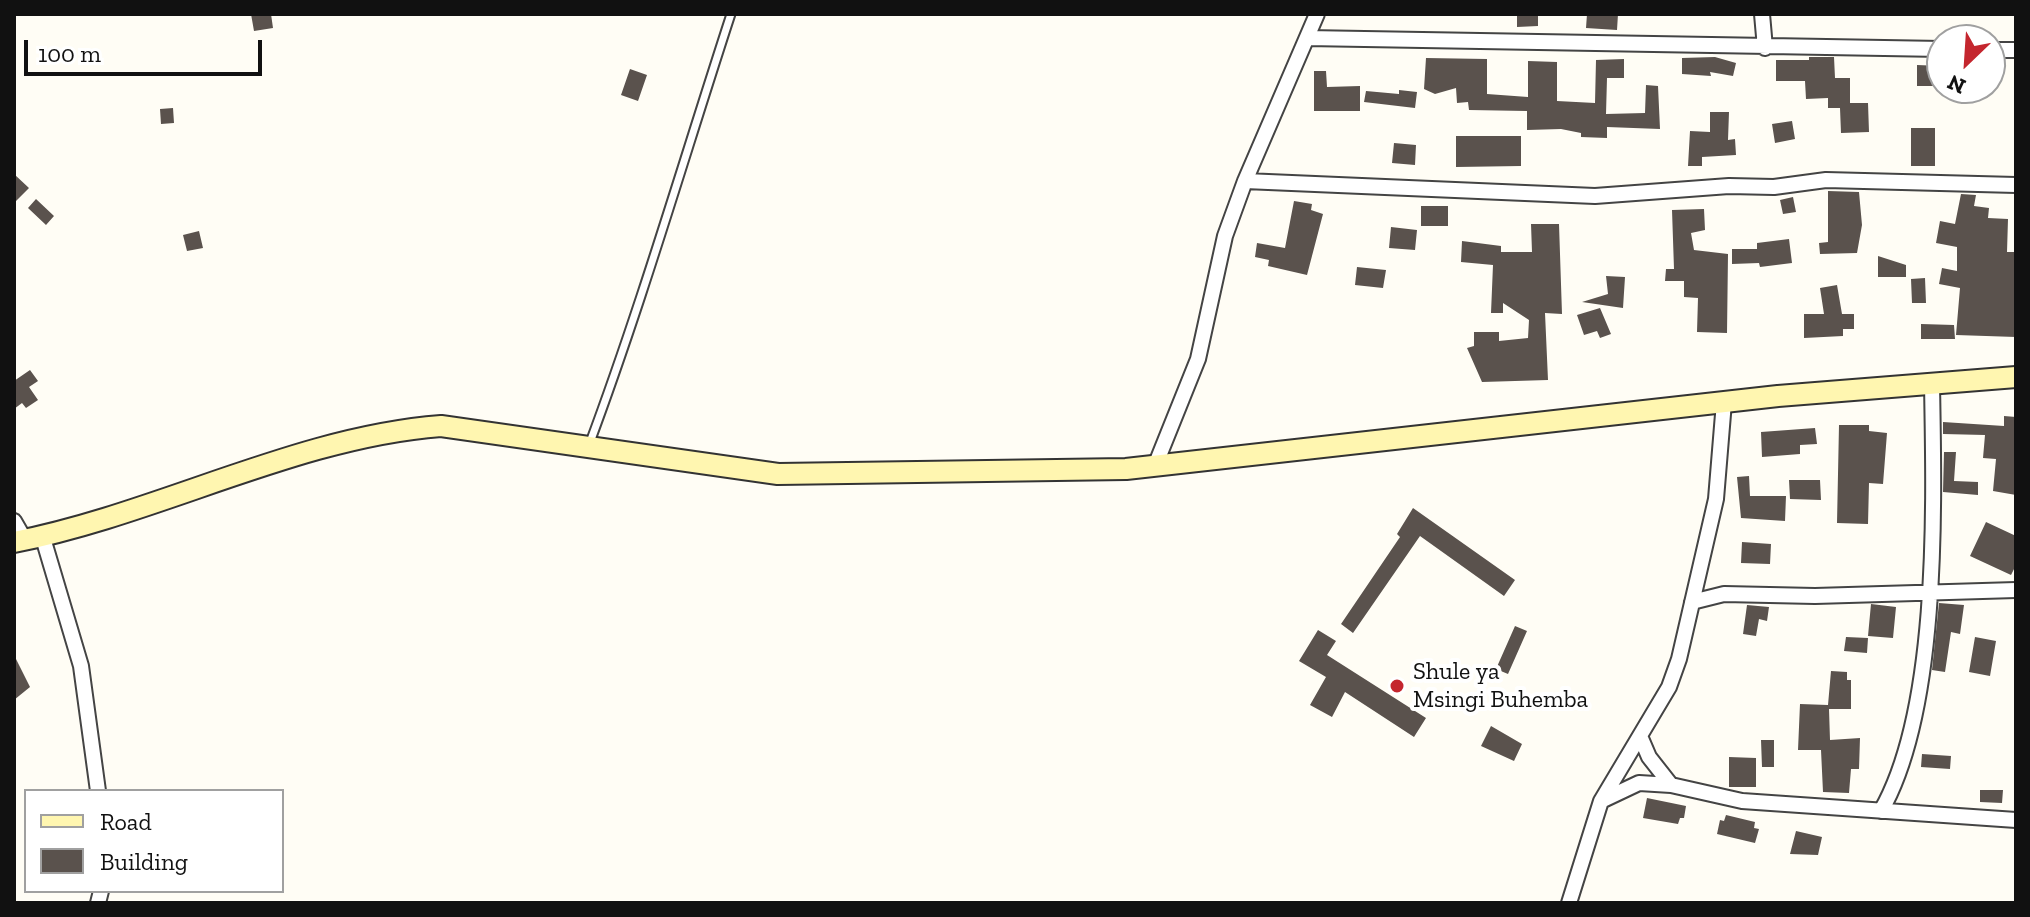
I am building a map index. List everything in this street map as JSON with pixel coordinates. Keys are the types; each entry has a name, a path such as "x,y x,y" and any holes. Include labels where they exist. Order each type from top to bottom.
{"main road":[{"path":"27,540 128,514 346,440 399,429 441,426 778,474 1155,466 1724,402 2016,377"}],"street":[{"path":"1155,466 1198,359 1225,236 1245,181 1317,14"},
{"path":"1762,14 1765,48"},
{"path":"1307,38 1926,49"},
{"path":"1245,181 1580,196 1729,186 1774,187 1826,180 2016,185"},
{"path":"1881,811 1899,780 1910,742 1928,593 1932,528 1932,384"},
{"path":"1569,903 1601,801 1669,687 1716,499 1724,402"},
{"path":"14,521 27,540 81,666 98,789"},
{"path":"1692,602 1724,594 2016,590"},
{"path":"1640,736 1649,757 1671,785"},
{"path":"1601,801 1639,783 1671,785 1742,801 2016,820"}],"lane":[{"path":"588,446 629,339 646,272 731,14"}],"building":[{"path":"251,14 271,14 273,28 254,31"},
{"path":"1517,14 1538,14 1538,26 1517,27"},
{"path":"1587,14 1618,14 1617,30 1586,28"},
{"path":"1715,57 1736,63 1733,76 1710,72 1711,76 1682,74 1682,58"},
{"path":"1809,57 1834,57 1835,78 1850,78 1850,103 1868,103 1869,132 1841,133 1840,108 1828,108 1828,98 1806,99 1805,81 1776,81 1776,60 1809,60"},
{"path":"1426,58 1487,59 1487,94 1528,97 1528,61 1557,62 1557,101 1595,103 1596,60 1624,59 1624,78 1607,78 1606,114 1645,113 1646,85 1658,86 1660,129 1607,127 1607,138 1581,137 1581,133 1561,129 1527,130 1527,111 1469,110 1468,102 1457,103 1456,88 1435,94 1424,89"},
{"path":"1917,65 1926,65 1926,86 1917,86"},
{"path":"630,69 647,75 638,101 621,95"},
{"path":"1314,71 1326,71 1327,87 1360,86 1360,111 1314,111"},
{"path":"1399,90 1417,92 1415,108 1364,102 1366,91 1399,94"},
{"path":"173,108 174,123 161,124 160,109"},
{"path":"1710,112 1729,112 1728,140 1735,139 1736,155 1702,157 1702,166 1688,166 1690,131 1710,132"},
{"path":"1792,121 1795,139 1775,143 1772,124"},
{"path":"1911,128 1935,128 1935,166 1911,166"},
{"path":"1456,136 1521,136 1521,166 1456,167"},
{"path":"1394,143 1416,145 1415,165 1392,163"},
{"path":"14,174 29,188 14,203"},
{"path":"1828,191 1859,192 1862,225 1857,253 1820,254 1819,243 1828,242"},
{"path":"1961,194 1976,195 1974,206 1989,208 1988,218 2008,219 2007,252 2016,252 2016,337 1956,335 1960,288 1939,284 1942,268 1957,271 1957,247 1936,243 1940,221 1955,224"},
{"path":"1793,197 1796,212 1783,214 1780,200"},
{"path":"36,199 54,216 46,225 28,208"},
{"path":"1294,201 1312,204 1311,210 1323,214 1307,275 1268,266 1269,260 1255,257 1257,243 1285,248"},
{"path":"1421,206 1448,206 1448,226 1421,226"},
{"path":"1704,209 1705,230 1691,233 1694,250 1728,254 1727,333 1697,332 1698,298 1684,297 1684,281 1665,281 1666,269 1674,269 1672,210"},
{"path":"1531,224 1559,224 1562,314 1545,313 1548,380 1482,382 1467,348 1474,346 1474,332 1499,332 1499,341 1528,338 1529,320 1503,303 1503,313 1491,313 1493,265 1461,262 1462,241 1501,246 1501,252 1532,252"},
{"path":"1391,227 1417,230 1415,250 1389,248"},
{"path":"199,231 203,248 187,251 183,235"},
{"path":"1789,239 1792,263 1760,267 1759,263 1732,264 1732,249 1757,249 1757,243"},
{"path":"1878,256 1906,265 1906,277 1878,277"},
{"path":"1357,267 1386,270 1383,288 1355,285"},
{"path":"1606,276 1625,277 1623,308 1582,302 1608,294"},
{"path":"1925,278 1926,303 1912,303 1911,279"},
{"path":"1837,285 1842,314 1854,314 1854,329 1843,329 1843,336 1804,338 1804,314 1824,314 1820,288"},
{"path":"1600,308 1611,334 1600,338 1597,331 1584,335 1577,315"},
{"path":"1921,324 1954,325 1955,339 1921,339"},
{"path":"30,370 38,381 29,387 38,400 26,408 22,403 14,409 14,381"},
{"path":"2004,416 2016,417 2016,495 1993,491 1996,459 1983,458 1985,435 1943,434 1943,422 2004,426"},
{"path":"1839,425 1869,425 1869,431 1887,433 1883,484 1869,483 1868,524 1837,523"},
{"path":"1815,428 1817,444 1800,445 1800,454 1762,457 1761,432"},
{"path":"1944,452 1956,452 1954,481 1978,482 1978,495 1943,492"},
{"path":"1749,476 1750,496 1786,496 1785,521 1741,518 1737,477"},
{"path":"1789,480 1820,480 1821,500 1790,499"},
{"path":"1413,508 1515,580 1504,596 1420,536 1353,633 1341,624 1400,537 1397,534"},
{"path":"1986,522 2016,536 2016,565 2011,575 1970,556"},
{"path":"1742,542 1771,544 1770,564 1741,563"},
{"path":"1939,603 1964,605 1960,634 1951,632 1945,672 1932,670"},
{"path":"1871,604 1896,607 1893,638 1868,636"},
{"path":"1747,605 1769,607 1767,621 1759,619 1756,636 1743,634"},
{"path":"1515,626 1527,631 1508,674 1496,669"},
{"path":"1318,630 1336,641 1327,655 1426,718 1414,737 1345,692 1332,717 1310,705 1326,677 1299,661"},
{"path":"1846,637 1868,638 1867,653 1844,651"},
{"path":"1975,637 1996,641 1990,676 1969,672"},
{"path":"14,655 30,687 14,700"},
{"path":"1831,671 1847,672 1847,680 1851,680 1851,709 1829,709 1830,740 1860,738 1859,769 1851,769 1849,793 1823,792 1821,750 1798,750 1800,704 1828,705"},
{"path":"1491,726 1522,744 1514,761 1481,746"},
{"path":"1761,740 1774,740 1774,767 1762,767"},
{"path":"1922,754 1951,756 1950,769 1921,767"},
{"path":"1729,757 1756,758 1756,787 1729,787"},
{"path":"1980,790 2003,790 2002,803 1980,802"},
{"path":"1647,798 1686,806 1684,818 1680,818 1678,824 1643,818"},
{"path":"1726,815 1755,822 1754,828 1759,829 1755,843 1717,834 1720,820 1724,821"},
{"path":"1796,831 1822,837 1818,855 1790,854"}],"place":[{"name":"Shule ya Msingi Buhemba","path":"1397,686"}]}
